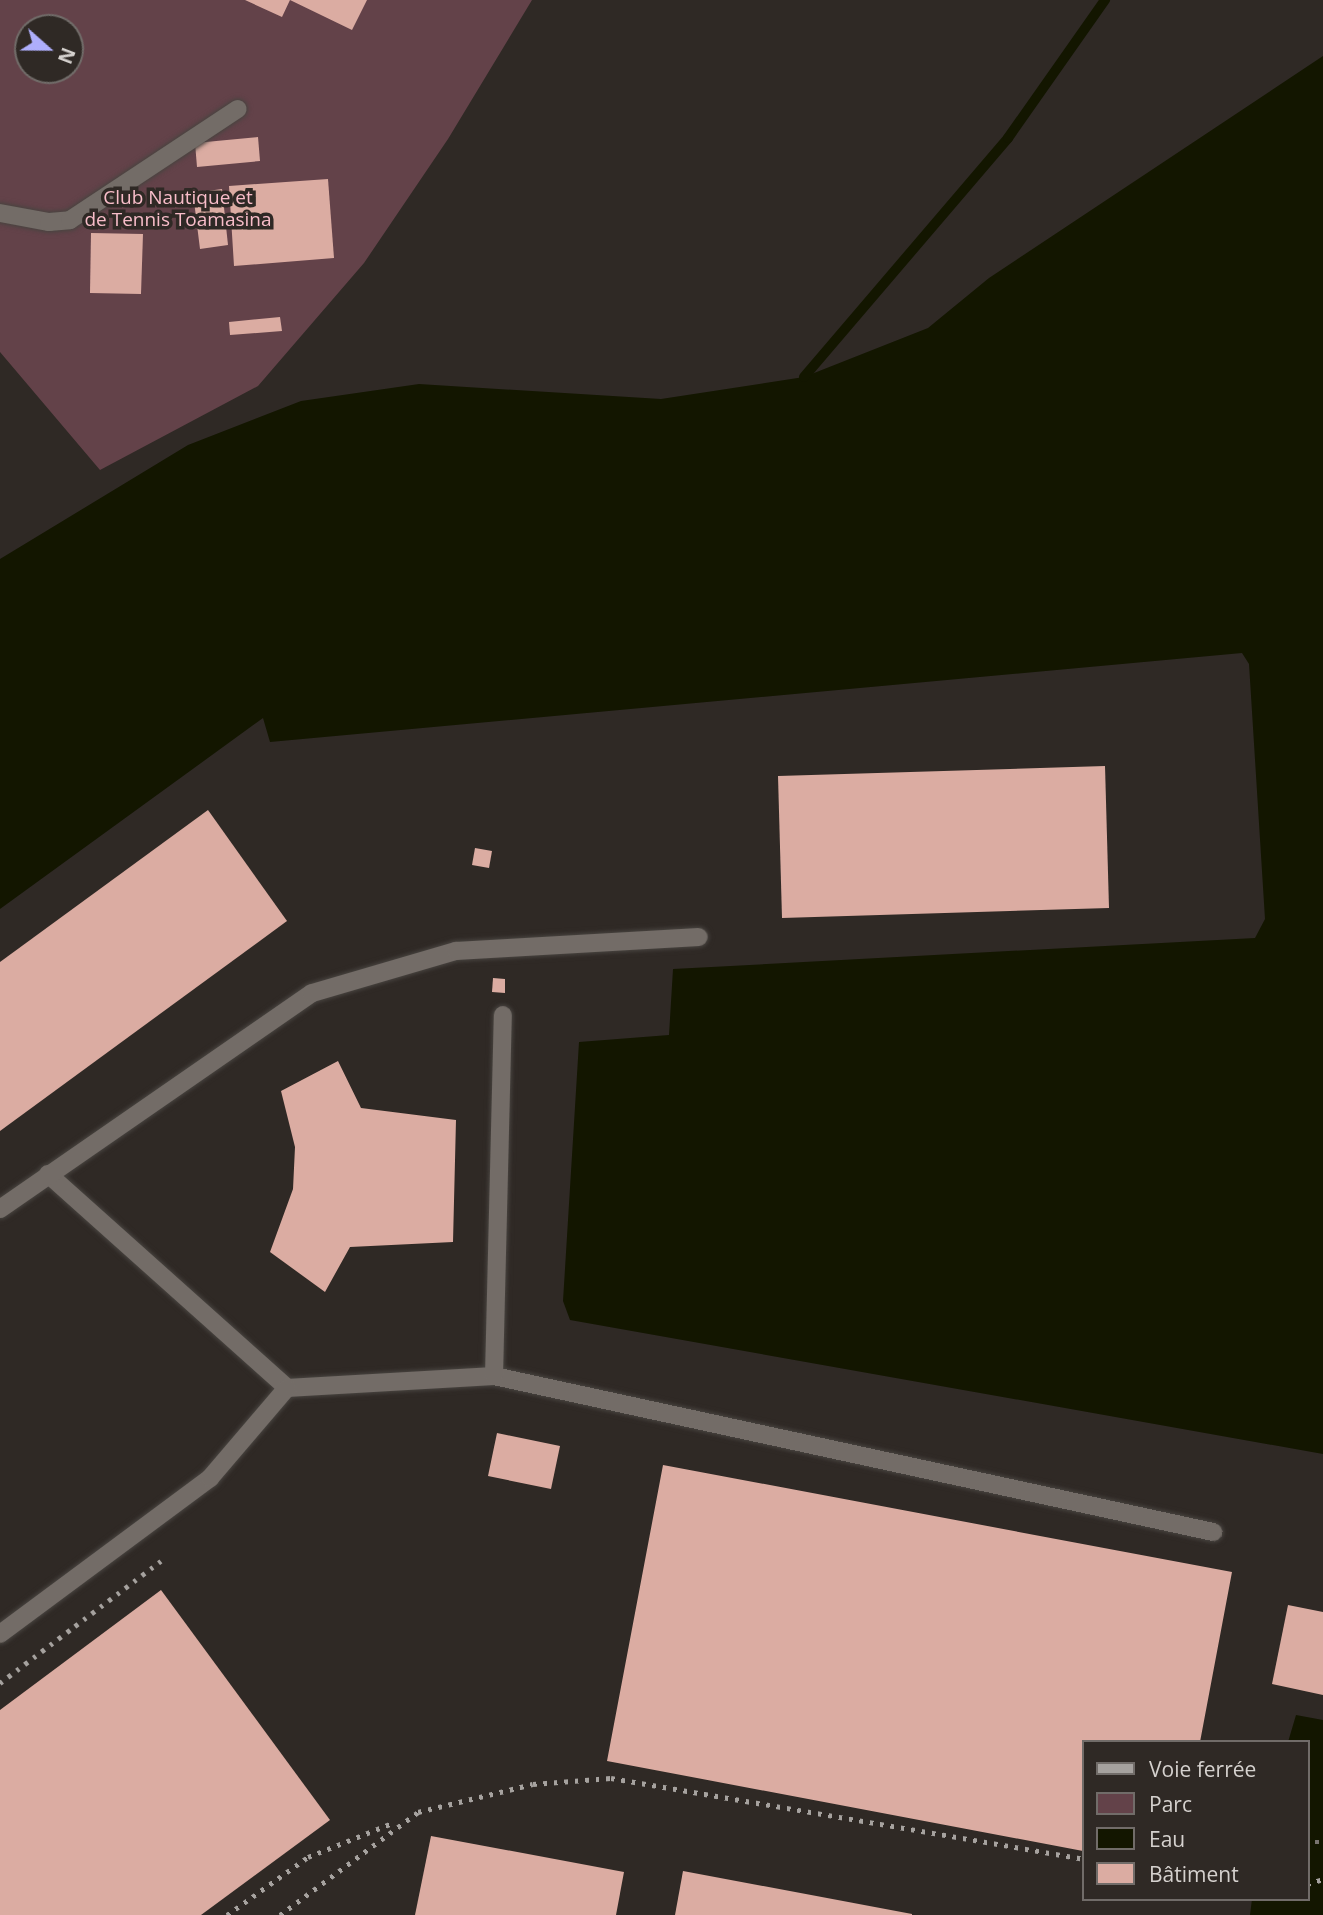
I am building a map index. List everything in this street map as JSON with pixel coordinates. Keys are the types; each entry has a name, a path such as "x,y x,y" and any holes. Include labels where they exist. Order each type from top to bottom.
{"lane":[{"path":"0,213 49,222 70,220 238,109"},
{"path":"0,1209 312,993 456,951 699,937"},
{"path":"494,1376 503,1015"},
{"path":"48,1174 287,1388 494,1376 1213,1532"},
{"path":"0,1634 210,1478 287,1388"}],"green space":[{"name":"Club Nautique et de Tennis Toamasina","path":"0,0 532,0 448,139 364,263 258,386 100,470 0,352"}],"water":[{"path":"1323,56 1323,1454 570,1320 563,1301 579,1042 669,1035 673,969 1255,938 1265,919 1249,664 1242,653 270,742 263,718 0,909 0,559 188,445 301,401 419,384 661,399 804,377 928,328 989,278"},
{"path":"1296,1715 1323,1720 1323,1915 1250,1915 1252,1901 1309,1901 1309,1740 1289,1740"}],"building":[{"path":"245,0 290,0 282,17"},
{"path":"290,0 367,0 352,30"},
{"path":"258,137 260,161 197,167 195,143"},
{"path":"328,179 334,258 234,266 229,186"},
{"path":"222,189 228,245 200,249 193,193"},
{"path":"91,233 143,234 141,294 90,293"},
{"path":"280,317 282,331 230,335 229,322"},
{"path":"1105,766 1109,908 782,918 778,776"},
{"path":"208,810 287,921 0,1131 0,962"},
{"path":"475,848 492,851 489,868 472,865"},
{"path":"493,978 505,979 505,993 492,992"},
{"path":"338,1061 361,1108 456,1120 453,1242 350,1247 325,1292 270,1252 293,1189 295,1147 281,1091"},
{"path":"497,1433 560,1446 551,1489 488,1476"},
{"path":"663,1465 1232,1572 1200,1740 1082,1740 1082,1851 607,1761"},
{"path":"161,1590 330,1820 201,1915 0,1915 0,1710"},
{"path":"1288,1605 1323,1612 1323,1695 1272,1684"},
{"path":"431,1836 624,1872 616,1915 415,1915"},
{"path":"683,1871 912,1914 912,1915 675,1915"}],"waterway":[{"path":"804,377 1008,138 1105,0"}],"railway":[{"path":"0,1683 161,1561"},
{"path":"280,1915 418,1812 533,1784 611,1778 1082,1859"},
{"path":"227,1915 308,1857 395,1822"},
{"path":"1309,1883 1323,1879"}]}
